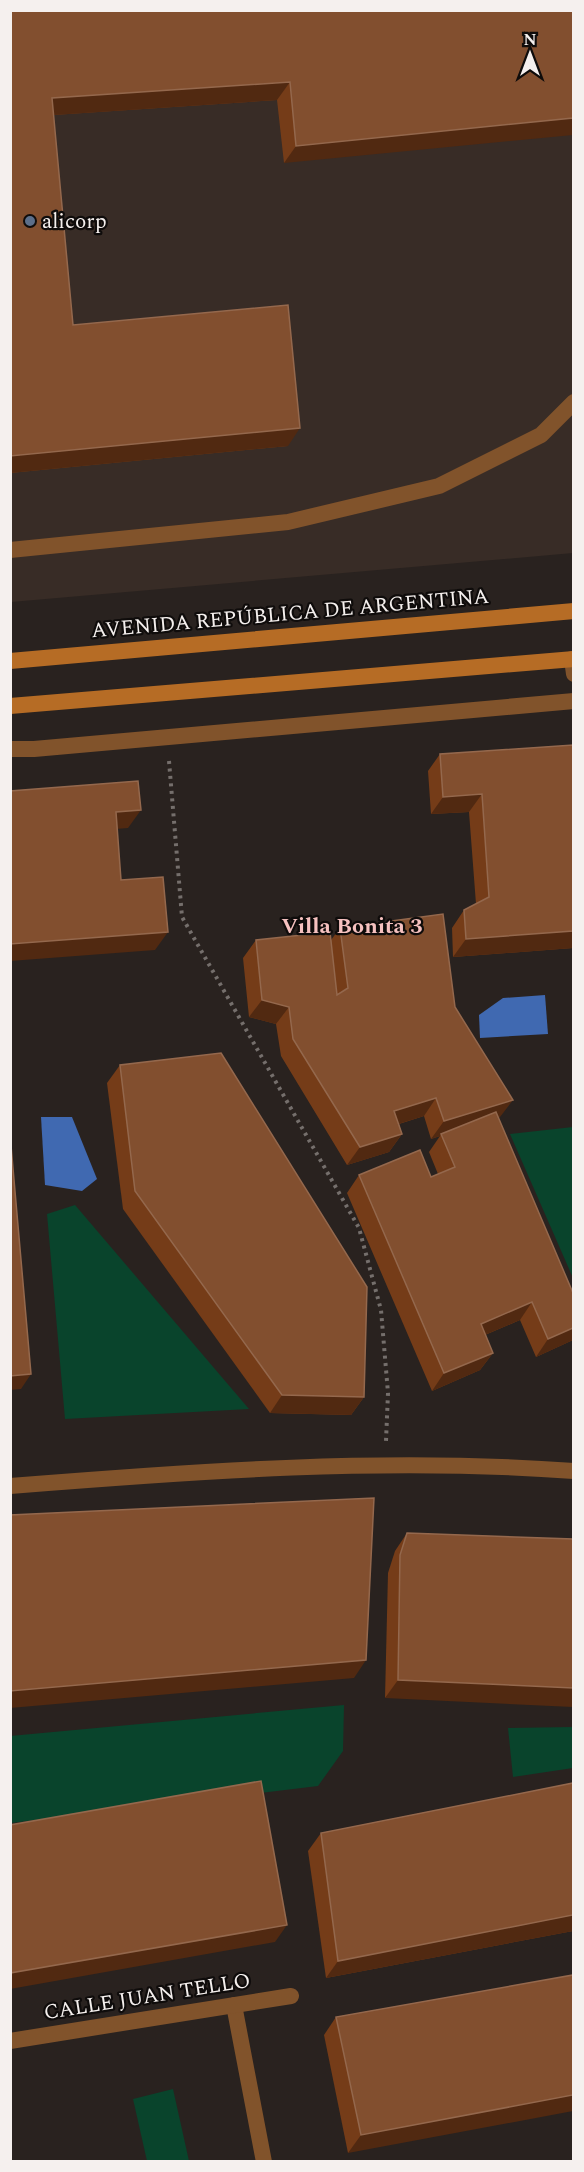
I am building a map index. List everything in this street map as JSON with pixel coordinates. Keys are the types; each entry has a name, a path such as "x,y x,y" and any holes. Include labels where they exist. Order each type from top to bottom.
{"main road":[{"name":"AVENIDA REPÚBLICA DE ARGENTINA","path":"10,661 573,610"},
{"path":"10,706 573,664"}],"street":[{"path":"10,550 288,522 439,486 541,435 573,402"},
{"path":"10,749 167,738 573,701"},
{"path":"10,1486 273,1467 385,1466 573,1471"},
{"name":"CALLE JUAN TELLO","path":"10,2041 291,1996"},
{"path":"234,2005 264,2162"}],"path":[{"path":"167,738 182,917 358,1228 381,1310 388,1393 385,1466"}],"shaded area":[{"path":"11,11 573,11 573,553 11,602"}],"green space":[{"path":"574,1127 573,1278 510,1134"},
{"path":"75,1205 249,1409 65,1419 47,1214"},
{"path":"344,1705 343,1751 318,1786 11,1823 10,1736"},
{"path":"573,1727 573,1768 513,1777 508,1728"},
{"path":"173,2089 189,2161 147,2161 133,2099"}],"water":[{"path":"545,995 548,1034 480,1038 479,1015 503,998"},
{"path":"41,1117 72,1117 97,1179 82,1191 45,1185"}],"building":[{"path":"10,10 573,10 573,118 296,146 290,82 52,98 73,325 288,305 300,428 10,456"},
{"path":"573,745 573,931 466,939 464,910 489,897 482,794 443,797 440,754"},
{"path":"138,781 141,810 116,812 121,880 163,877 168,932 10,944 10,791"},
{"path":"443,914 455,1007 513,1100 444,1121 436,1098 394,1111 402,1134 360,1147 293,1039 289,1007 262,1000 256,940 330,932 337,995 348,988 340,928"},
{"path":"221,1053 367,1287 364,1397 282,1395 135,1191 120,1065"},
{"path":"496,1112 573,1293 573,1328 548,1339 532,1302 481,1324 493,1353 444,1373 359,1175 420,1150 431,1177 455,1167 441,1134"},
{"path":"10,1134 31,1374 10,1376"},
{"path":"374,1498 366,1660 10,1691 10,1515"},
{"path":"407,1533 573,1539 573,1688 398,1680 400,1555"},
{"path":"261,1781 287,1925 10,1973 10,1825"},
{"path":"573,1783 573,1915 338,1961 321,1833"},
{"path":"573,1975 573,2095 361,2135 336,2017"}],"place":[{"name":"alicorp","path":"30,221"}],"district":[{"name":"Villa Bonita 3","path":"352,925"}]}
